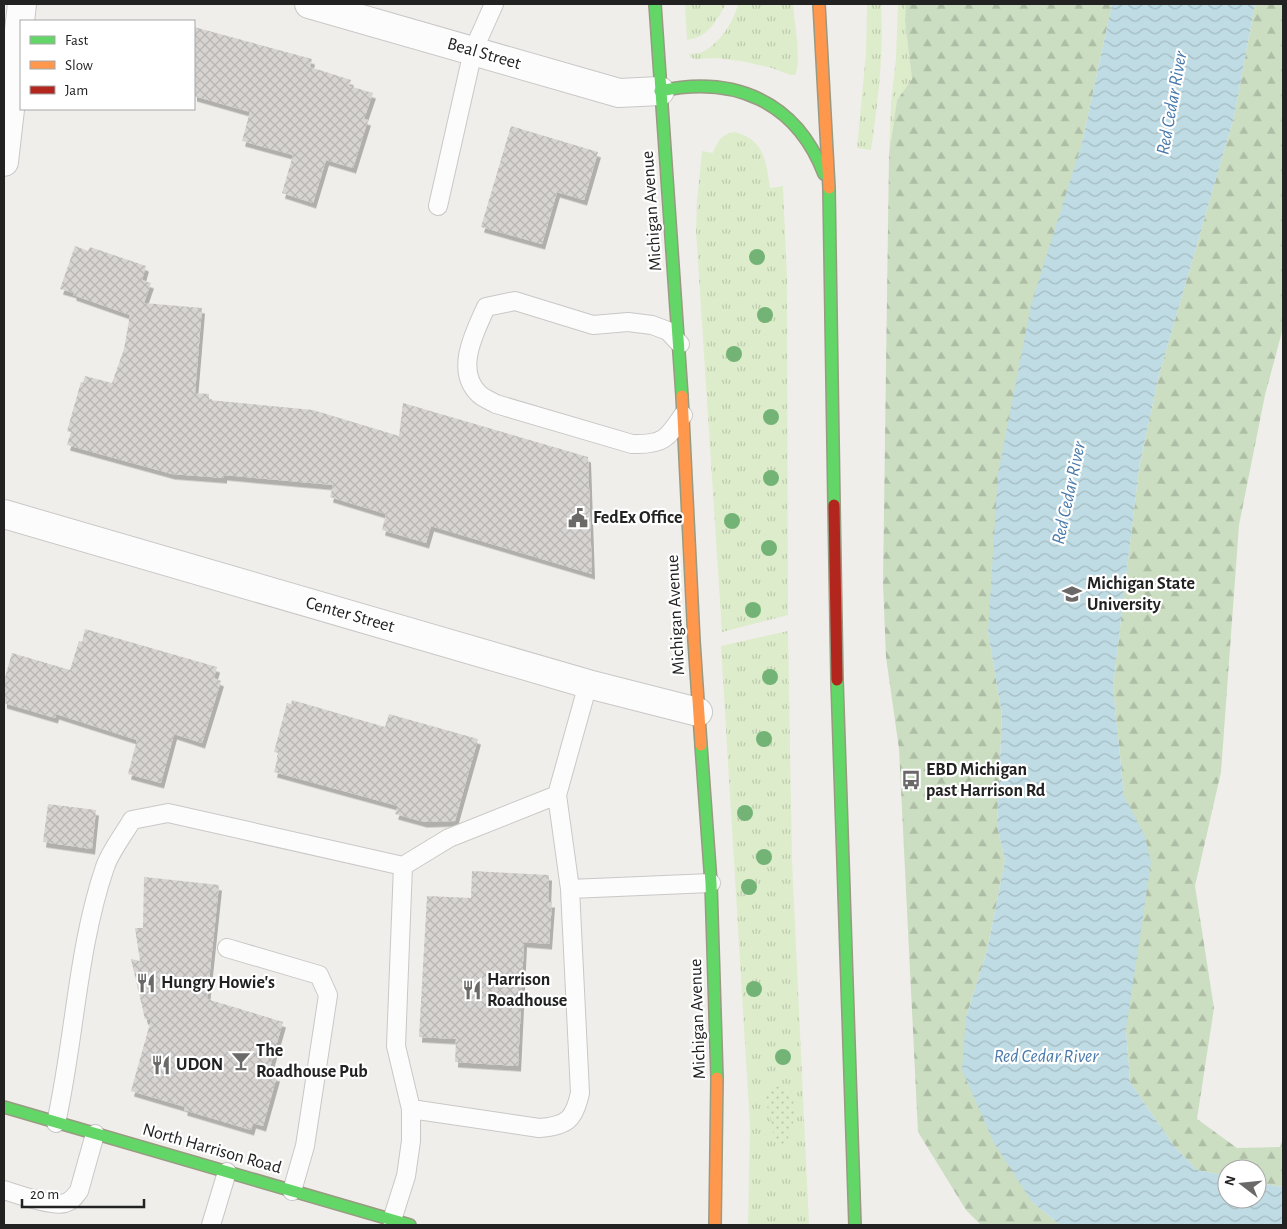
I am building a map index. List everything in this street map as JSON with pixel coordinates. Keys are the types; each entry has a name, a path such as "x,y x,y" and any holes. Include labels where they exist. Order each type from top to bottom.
{"main road":[{"name":"Michigan Avenue","path":"655,4 680,344 698,712 711,883 718,1100 715,1225"},
{"path":"819,4 830,197 835,624 855,1225"},
{"path":"660,91 687,86 715,86 742,92 769,104 791,122 810,144 823,169 830,197"},
{"name":"North Harrison Road","path":"4,1107 410,1225"}],"street":[{"path":"20,20 22,4"},
{"name":"Beal Street","path":"309,4 619,93 660,91"},
{"path":"4,162 20,22"},
{"name":"Center Street","path":"4,514 588,684 698,712"}],"lane":[{"path":"438,206 473,51 494,4"},
{"path":"680,344 668,331 652,325 628,322 593,325 515,301 486,307 470,345 467,363 470,380 479,394 496,404 632,444 651,445 670,435 683,415"},
{"path":"411,1109 539,1128 553,1127 567,1121 576,1110 580,1094 570,889 557,795 588,684"},
{"path":"56,1123 65,1082 86,939 105,865 132,820 168,813 403,866 449,838 557,795"},
{"path":"392,1220 406,1176 412,1141 411,1109 396,1046 403,866"},
{"path":"570,889 711,883"},
{"path":"227,948 319,975 328,995 306,1146 292,1191"},
{"path":"4,1190 57,1204 66,1203 74,1198 79,1190 95,1134"},
{"path":"212,1225 227,1172"}],"green space":[{"path":"685,4 726,4 715,22 706,32 701,36 687,40"},
{"path":"738,4 793,4 798,51 795,75 746,62 717,58 691,58 689,54 702,52 716,43 730,24"},
{"path":"867,4 881,4 882,22 880,77 871,150 857,148 866,53"},
{"path":"898,4 906,4 905,21 912,79 897,100 889,155 891,103 896,58"},
{"path":"906,4 1112,4 1082,143 988,632 1002,715 997,825 1005,861 987,951 966,1017 1032,1202 1060,1225 981,1225 966,1210 918,1132 899,749 886,657 883,583 889,155 897,100 912,79 905,21"},
{"path":"1255,4 1283,4 1283,328 1265,395 1239,525 1221,772 1195,886 1214,1008 1197,1119 1237,1148 1280,1147 1283,1138 1283,1187 1267,1185 1267,1159 1217,1159 1217,1174 1197,1170 1174,1146 1130,1082 1126,1030 1124,796 1113,687 1139,468 1159,375 1234,117"},
{"path":"735,132 753,140 758,146 765,161 770,188 783,186 787,279 788,615 722,632 696,231 702,151 713,153 726,134"},
{"path":"788,631 792,861 809,1225 748,1225 750,1127 721,646"},
{"path":"781,1086 791,1091 794,1104 793,1127 783,1144 777,1142 774,1137 766,1102 766,1094 769,1090"}],"water":[{"name":"Red Cedar River","path":"1112,4 1255,4 1234,117 1159,375 1139,468 1113,687 1124,796 1145,836 1151,863 1126,1030 1130,1082 1174,1146 1197,1170 1217,1174 1217,1209 1267,1209 1267,1185 1283,1187 1283,1225 1060,1225 1032,1202 994,1143 962,1070 966,1017 987,951 1005,861 997,825 1002,715 988,632 998,474 1031,305 1082,143"}],"building":[{"path":"195,27 312,59 310,67 351,80 349,86 373,93 364,119 368,120 353,168 326,160 313,203 282,193 293,155 242,141 250,112 195,96"},
{"path":"511,126 598,152 584,200 557,192 542,244 481,227"},
{"path":"75,246 88,251 90,247 146,266 142,280 151,283 144,303 202,308 195,393 209,394 209,400 313,410 399,436 403,403 588,457 592,574 431,526 426,543 382,530 386,514 330,497 333,485 224,475 224,478 172,474 67,445 71,432 67,431 81,382 83,383 85,376 112,383 124,349 130,315 60,289"},
{"path":"85,629 217,667 214,678 221,681 202,743 174,734 161,783 128,774 137,740 56,714 55,718 4,703 4,681 12,653 70,670 79,641 82,642"},
{"path":"292,700 385,727 389,714 478,739 455,821 424,822 395,814 398,806 274,772 279,753 274,752 287,703 291,704"},
{"path":"48,804 96,810 92,849 43,842"},
{"name":"Harrison Roadhouse","path":"472,871 549,875 548,902 552,902 549,944 524,942 518,1066 455,1062 456,1039 419,1037 427,896 471,898"},
{"path":"144,877 219,885 207,999 283,1022 268,1074 277,1076 263,1126 253,1123 251,1130 184,1110 185,1107 131,1091 151,1020 145,1019 131,959 140,961 135,928 143,928"}],"traffic: fast":[{"path":"655,4 682,396"},
{"path":"660,91 687,87 713,87 737,91 759,99 779,111 797,128 812,149 824,174"},
{"path":"829,188 834,505"},
{"path":"837,680 855,1225"},
{"path":"701,745 711,883 717,1078"},
{"path":"4,1107 410,1225"}],"traffic: slow":[{"path":"819,4 829,188"},
{"path":"682,396 701,745"},
{"path":"715,1225 717,1078"}],"traffic: jam":[{"path":"834,505 837,680"}],"place":[{"name":"FedEx Office","path":"578,518"},
{"name":"Michigan State University","path":"1072,594"},
{"name":"EBD Michigan past Harrison Rd","path":"911,780"},
{"name":"Hungry Howie's","path":"146,983"},
{"name":"Harrison Roadhouse","path":"472,990"},
{"name":"The Roadhouse Pub","path":"241,1061"},
{"name":"UDON","path":"161,1065"}]}
